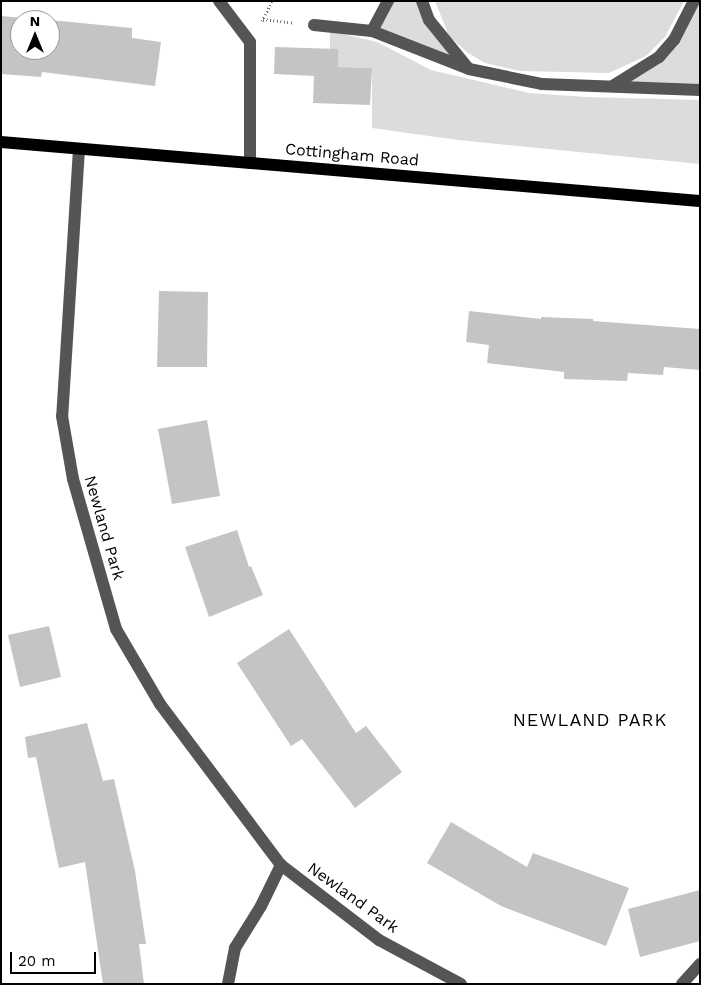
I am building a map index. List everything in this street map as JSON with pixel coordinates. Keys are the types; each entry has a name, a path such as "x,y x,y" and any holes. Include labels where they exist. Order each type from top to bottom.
{"main road":[{"name":"Cottingham Road","path":"1,142 700,201"}],"street":[{"path":"219,1 250,42 250,163"},
{"path":"372,30 388,1"},
{"path":"422,1 429,20 469,69"},
{"path":"614,86 658,57 674,40 694,1"},
{"path":"314,25 372,30 469,69 542,84 700,90"},
{"name":"Newland Park","path":"79,149 62,416 73,479 116,629 160,704 281,865 379,940 461,984"},
{"path":"228,984 235,948 261,906 281,865"},
{"path":"682,984 700,964"}],"path":[{"path":"263,19 314,25"}],"shaded area":[{"path":"388,1 422,1 469,69 372,31"},
{"path":"435,1 684,1 665,37 646,56 609,73 520,71 485,63 468,53 449,36"},
{"path":"700,1 700,90 614,85 659,57"},
{"path":"330,31 377,42 431,70 529,93 586,97 700,100 700,164 458,140 372,128 372,68 338,67 338,50 330,49"}],"building":[{"path":"1,16 10,17 10,60 60,60 60,21 132,28 132,38 161,42 155,86 42,72 41,77 1,74"},
{"path":"275,47 338,49 338,67 372,68 370,105 313,103 314,76 274,74"},
{"path":"159,291 208,292 207,367 157,367"},
{"path":"469,311 541,319 541,317 593,319 593,321 700,329 700,370 664,367 663,375 628,373 627,381 564,379 564,372 487,363 489,345 466,342"},
{"path":"207,420 220,496 172,504 158,429"},
{"path":"237,530 249,567 251,566 263,595 209,617 185,547"},
{"path":"49,626 61,677 20,687 8,635"},
{"path":"289,629 356,733 366,726 402,772 355,808 302,739 291,746 237,663"},
{"path":"87,723 103,781 114,779 135,871 146,944 139,944 144,984 103,984 85,862 59,868 36,757 28,758 25,737"},
{"path":"451,822 527,867 533,853 629,888 606,946 501,906 427,863"},
{"path":"700,890 700,941 640,957 628,909"}],"district":[{"name":"NEWLAND PARK","path":"590,720"}]}
